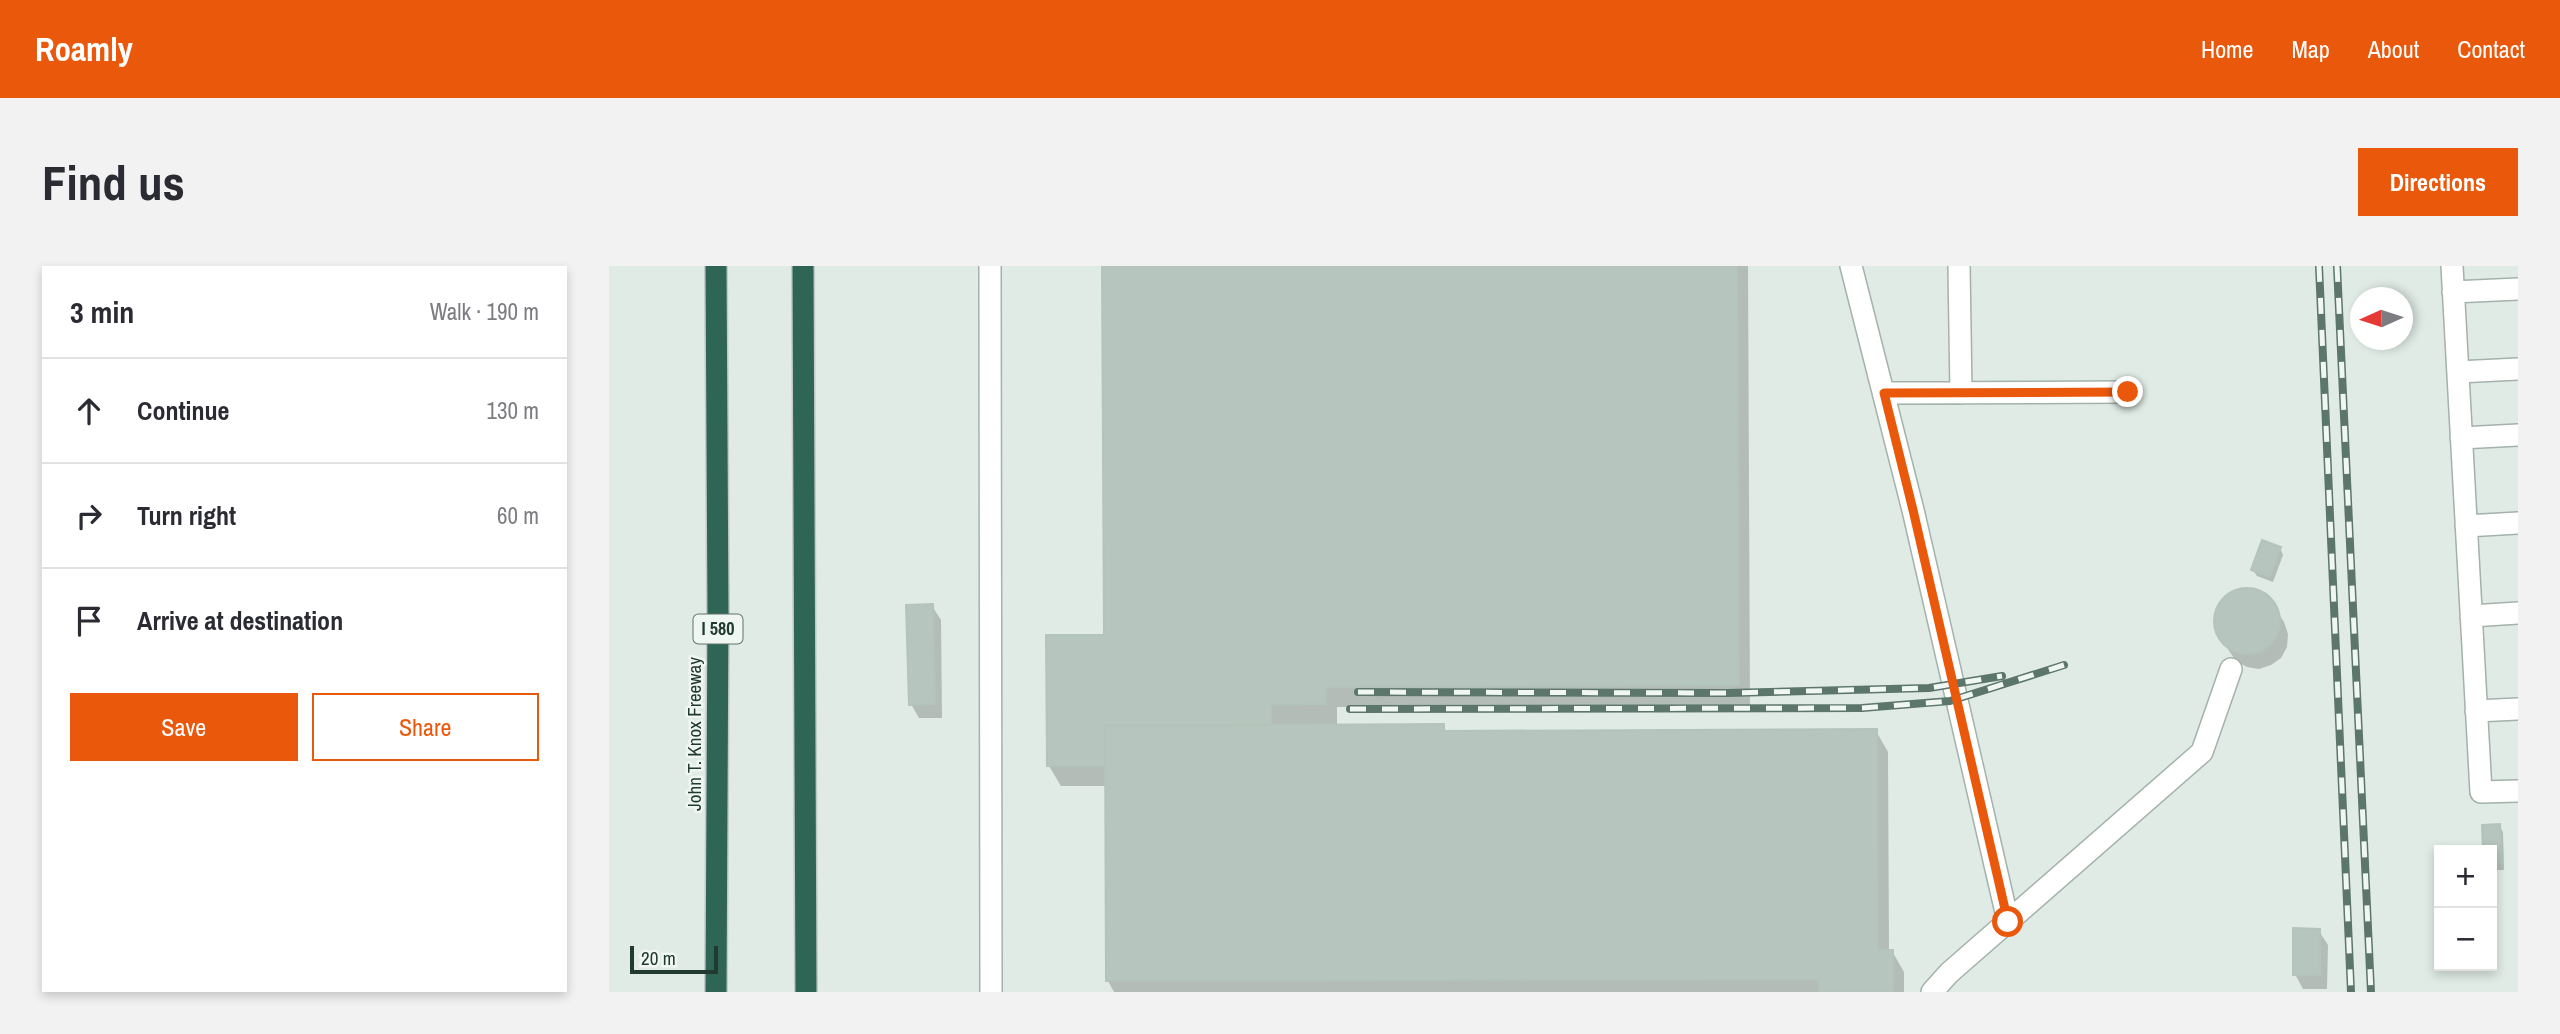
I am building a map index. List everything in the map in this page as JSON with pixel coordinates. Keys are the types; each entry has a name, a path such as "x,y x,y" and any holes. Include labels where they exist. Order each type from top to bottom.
{"highway":[{"name":"John T. Knox Freeway","path":"716,266 716,992"},
{"path":"803,266 806,992"}],"lane":[{"path":"990,266 991,992"},
{"path":"1851,266 1913,510 2008,922"},
{"path":"1959,266 1961,393"},
{"path":"2452,266 2481,792 2518,791"},
{"path":"2453,292 2518,289"},
{"path":"2458,372 2518,369"},
{"path":"1884,393 2128,392"},
{"path":"2461,438 2518,435"},
{"path":"2466,526 2518,523"},
{"path":"2471,616 2518,613"},
{"path":"1932,992 1949,973 2202,752 2231,669"},
{"path":"2476,711 2518,709"}],"building":[{"path":"1102,266 1737,266 1739,685 1326,687 1326,704 1271,705 1271,725 1105,726 1105,766 1047,766 1046,635 1104,635"},
{"path":"2262,540 2281,547 2270,577 2251,570"},
{"path":"2241,588 2253,588 2265,593 2275,603 2280,621 2278,634 2265,649 2253,654 2241,654 2229,649 2219,639 2214,627 2214,615 2219,603 2229,593"},
{"path":"933,604 935,704 909,705 906,605"},
{"path":"1444,724 1444,731 1877,729 1878,950 1893,950 1893,992 1819,992 1819,979 1106,981 1105,726"},
{"path":"2500,824 2502,863 2497,864 2497,845 2483,845 2482,825"},
{"path":"2293,928 2320,929 2320,975 2293,975"}],"railway":[{"path":"2319,266 2351,992"},
{"path":"2337,266 2371,992"},
{"path":"1350,709 1862,708 1950,701 2064,665"},
{"path":"1358,692 1727,693 1929,688 2002,676"}],"route":[{"path":"2008,922 1884,393 2128,392"}]}
